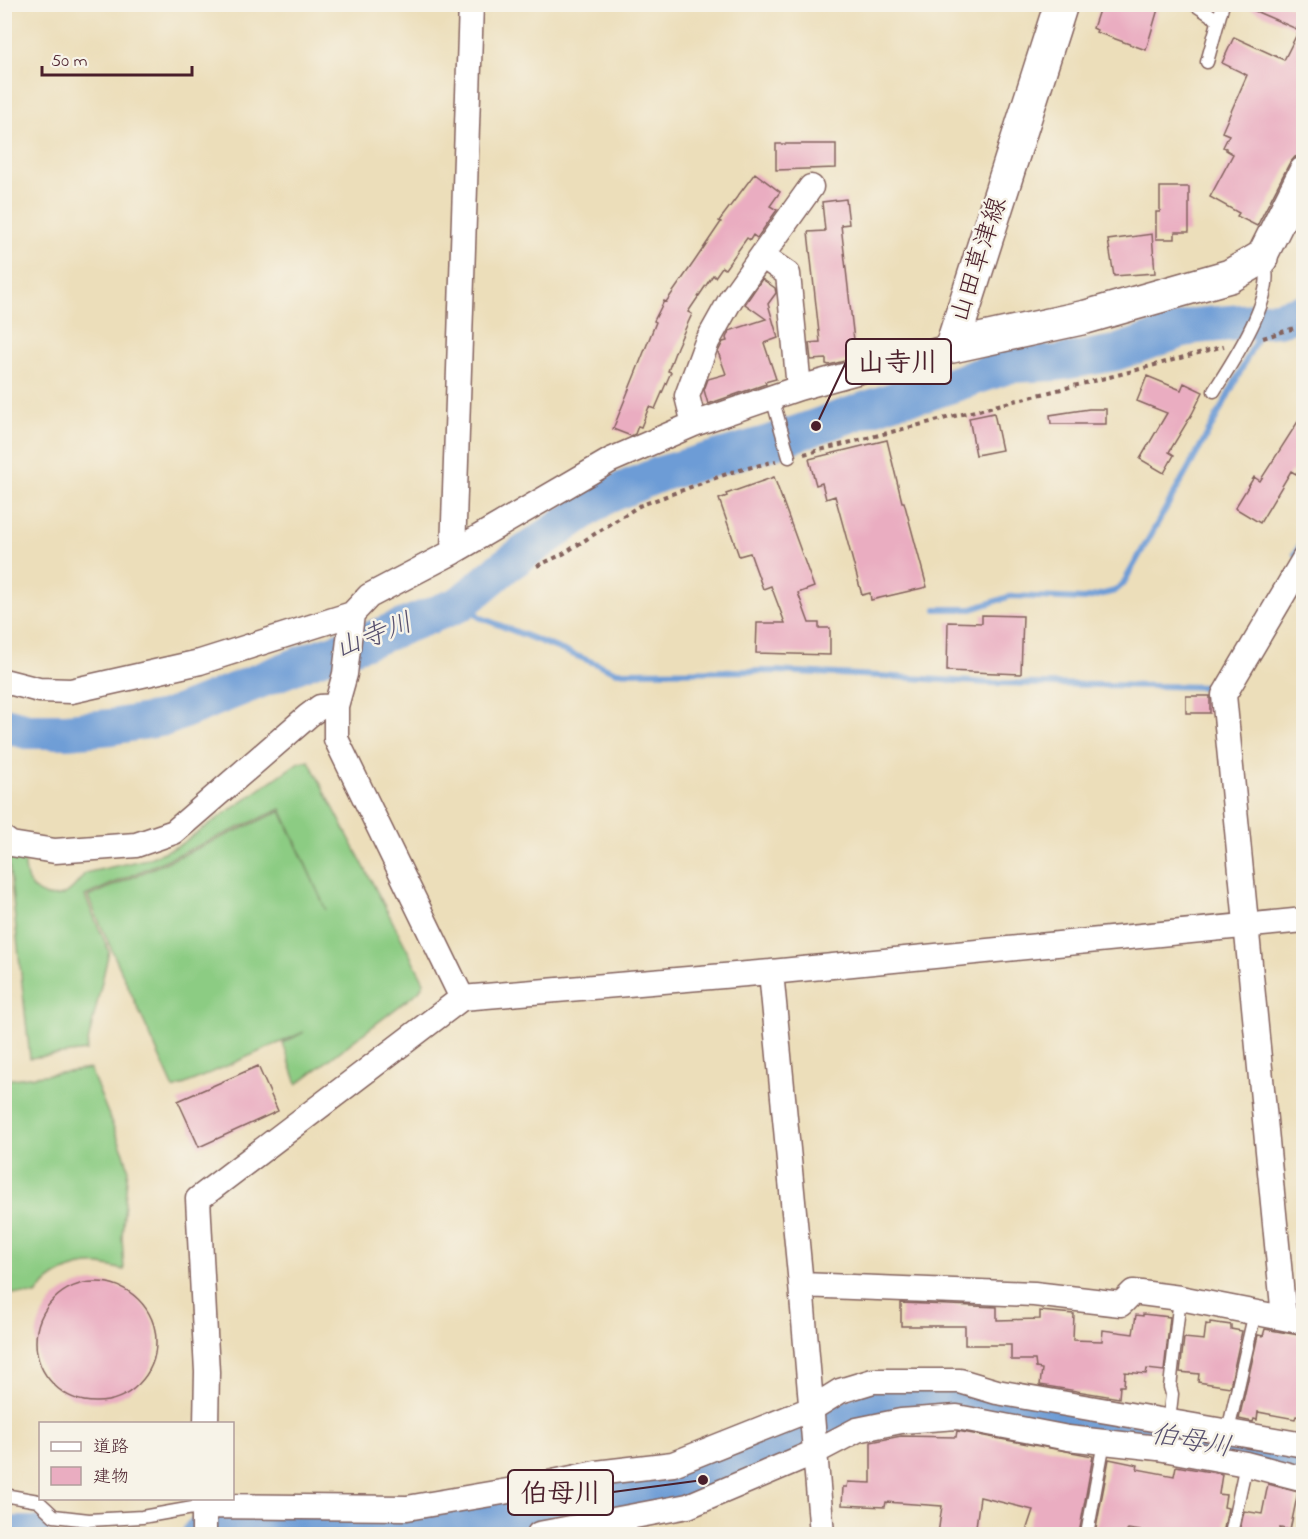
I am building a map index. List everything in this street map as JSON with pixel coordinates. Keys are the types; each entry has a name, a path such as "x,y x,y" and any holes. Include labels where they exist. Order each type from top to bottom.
{"main road":[{"name":"山田草津線","path":"1061,4 952,346 1086,317 1230,276 1261,258"}],"street":[{"path":"453,552 471,4"},
{"path":"1261,258 1304,172"},
{"path":"694,424 687,396 707,342 731,299 812,187"},
{"path":"762,256 788,274 799,388"},
{"path":"462,998 336,739 336,706 345,674 351,621 369,597 453,552 611,460 694,424 799,388 952,346"},
{"path":"801,1285 1034,1294 1121,1304 1133,1292 1180,1298 1294,1320 1247,926 1224,696 1303,560"},
{"path":"4,681 39,690 71,692 106,682 201,662 351,621"},
{"path":"4,839 11,844 55,851 136,845 174,832 308,716 320,707 336,706"},
{"path":"206,1422 207,1372 198,1199 462,998 771,972 1304,920"},
{"path":"771,972 822,1534"},
{"path":"539,1534 688,1506 813,1430 840,1391 873,1381 960,1381 997,1392 1304,1445"},
{"path":"1104,1442 1108,1411"},
{"path":"204,1534 204,1502 407,1508 520,1489 596,1473 673,1464 813,1430 857,1430 901,1421 957,1418 1068,1438 1158,1448 1246,1464 1304,1479"}],"lane":[{"path":"1194,4 1218,20"},
{"path":"1207,62 1223,4"},
{"path":"1214,391 1243,343 1267,285 1266,266 1261,258"},
{"path":"772,398 789,457"},
{"path":"1168,1421 1180,1298"},
{"path":"1228,1431 1255,1312"},
{"path":"1087,1534 1104,1442"},
{"path":"1231,1534 1246,1464"},
{"path":"4,1495 38,1501 54,1516 89,1520 142,1517 204,1502"}],"path":[{"path":"537,566 563,554 639,506 732,472 1129,372 1218,347 1268,337 1304,325"}],"green space":[{"path":"309,761 424,982 419,991 297,1084 283,1043 304,1032 174,1089 88,897 281,811 326,910 281,809 85,896 109,951 86,1051 30,1058 8,854 24,857 27,878 34,890 44,895 60,896 71,890 85,873 147,859 178,846 299,762"},
{"path":"90,1069 128,1167 122,1237 124,1270 100,1265 82,1266 56,1276 36,1295 5,1293 5,1080"}],"building":[{"path":"1101,4 1141,4 1158,9 1146,50 1096,32 1097,30 1093,28"},
{"path":"1239,4 1284,4 1304,14 1304,155 1295,157 1289,164 1257,226 1237,216 1239,213 1210,197 1233,154 1223,147 1229,135 1222,132 1247,75 1222,63 1234,37 1284,60 1299,30"},
{"path":"776,144 836,144 836,168 776,170"},
{"path":"755,173 780,192 770,206 777,210 757,238 753,235 750,240 747,238 725,269 722,267 715,277 713,275 688,312 692,314 677,347 668,371 671,372 655,409 649,407 641,427 638,426 635,434 631,436 613,429 656,322 654,321 664,301 666,302 721,222 719,221"},
{"path":"1160,187 1189,187 1189,232 1175,232 1175,239 1156,239 1156,212 1160,212"},
{"path":"846,199 849,224 841,225 856,358 829,365 826,364 826,359 811,360 809,343 820,342 808,232 825,231 822,202"},
{"path":"1152,234 1155,273 1114,276 1108,240"},
{"path":"762,279 775,288 776,293 768,304 778,338 764,343 776,379 708,404 704,390 708,379 726,374 718,352 723,342 727,341 729,331 766,319 745,304"},
{"path":"1147,376 1181,390 1184,383 1203,392 1169,452 1174,455 1164,473 1140,459 1167,413 1137,401"},
{"path":"1089,409 1106,409 1106,424 1051,424 1050,415"},
{"path":"1304,412 1304,461 1296,474 1291,471 1260,523 1235,508 1254,477 1260,481"},
{"path":"994,413 1002,450 976,455 969,418"},
{"path":"887,440 902,502 904,502 927,587 871,600 870,593 862,595 835,496 826,499 822,483 816,485 809,459"},
{"path":"774,477 814,587 798,593 809,623 819,623 819,628 830,628 830,655 756,653 757,623 785,623 771,586 763,589 750,553 739,556 719,499 727,496 726,494"},
{"path":"982,615 1023,616 1021,674 947,671 948,622 982,623"},
{"path":"1186,696 1210,696 1210,713 1186,713"},
{"path":"258,1066 278,1111 199,1147 178,1101"},
{"path":"96,1282 119,1287 138,1300 151,1319 156,1342 151,1365 138,1384 119,1397 96,1402 73,1397 54,1384 41,1365 36,1342 41,1319 54,1300 73,1287"},
{"path":"901,1303 997,1307 997,1320 1040,1319 1040,1311 1074,1314 1073,1340 1102,1341 1103,1330 1133,1334 1136,1315 1170,1317 1164,1371 1147,1369 1146,1374 1125,1372 1124,1386 1120,1386 1119,1398 1040,1385 1042,1369 1036,1368 1035,1360 1011,1360 1011,1345 965,1345 965,1326 901,1326"},
{"path":"1210,1322 1231,1325 1231,1329 1242,1331 1230,1387 1198,1382 1199,1374 1180,1372 1184,1338 1204,1340 1206,1324 1210,1325"},
{"path":"1265,1329 1304,1336 1304,1417 1296,1416 1295,1419 1258,1412 1257,1420 1254,1419 1253,1422 1239,1419 1258,1335 1263,1336"},
{"path":"957,1431 1093,1456 1079,1534 1025,1534 1033,1510 980,1497 975,1534 938,1534 942,1506 886,1502 885,1507 842,1505 843,1487 847,1487 848,1482 871,1483 871,1442 901,1436 956,1437"},
{"path":"1109,1459 1138,1465 1137,1469 1174,1476 1176,1466 1222,1474 1219,1494 1226,1495 1224,1507 1228,1508 1223,1534 1164,1531 1161,1534 1128,1529 1126,1534 1095,1534"},
{"path":"1268,1484 1298,1492 1290,1530 1280,1528 1279,1534 1239,1534 1244,1511 1262,1514"}],"waterway":[{"name":"山寺川","path":"4,725 27,731 67,731 166,718 460,604 505,566 605,497 660,474 769,443 896,399 925,394 1011,365 1057,363 1115,353 1195,326 1278,319 1304,312"},
{"path":"936,609 972,609 1011,596 1084,599 1115,591 1123,584 1215,421 1265,321"},
{"path":"1295,554 1304,538"},
{"path":"466,599 479,617 617,672 774,671 988,683 1213,687 1222,676"},
{"name":"伯母川","path":"200,1534 260,1527 359,1533 407,1533 577,1505 703,1480 879,1405 917,1401 956,1401 1071,1419 1304,1462"},
{"name":"伯母川","path":"9,1534 32,1534"}],"place":[{"name":"山寺川","path":"816,426"},
{"name":"伯母川","path":"703,1480"}]}
